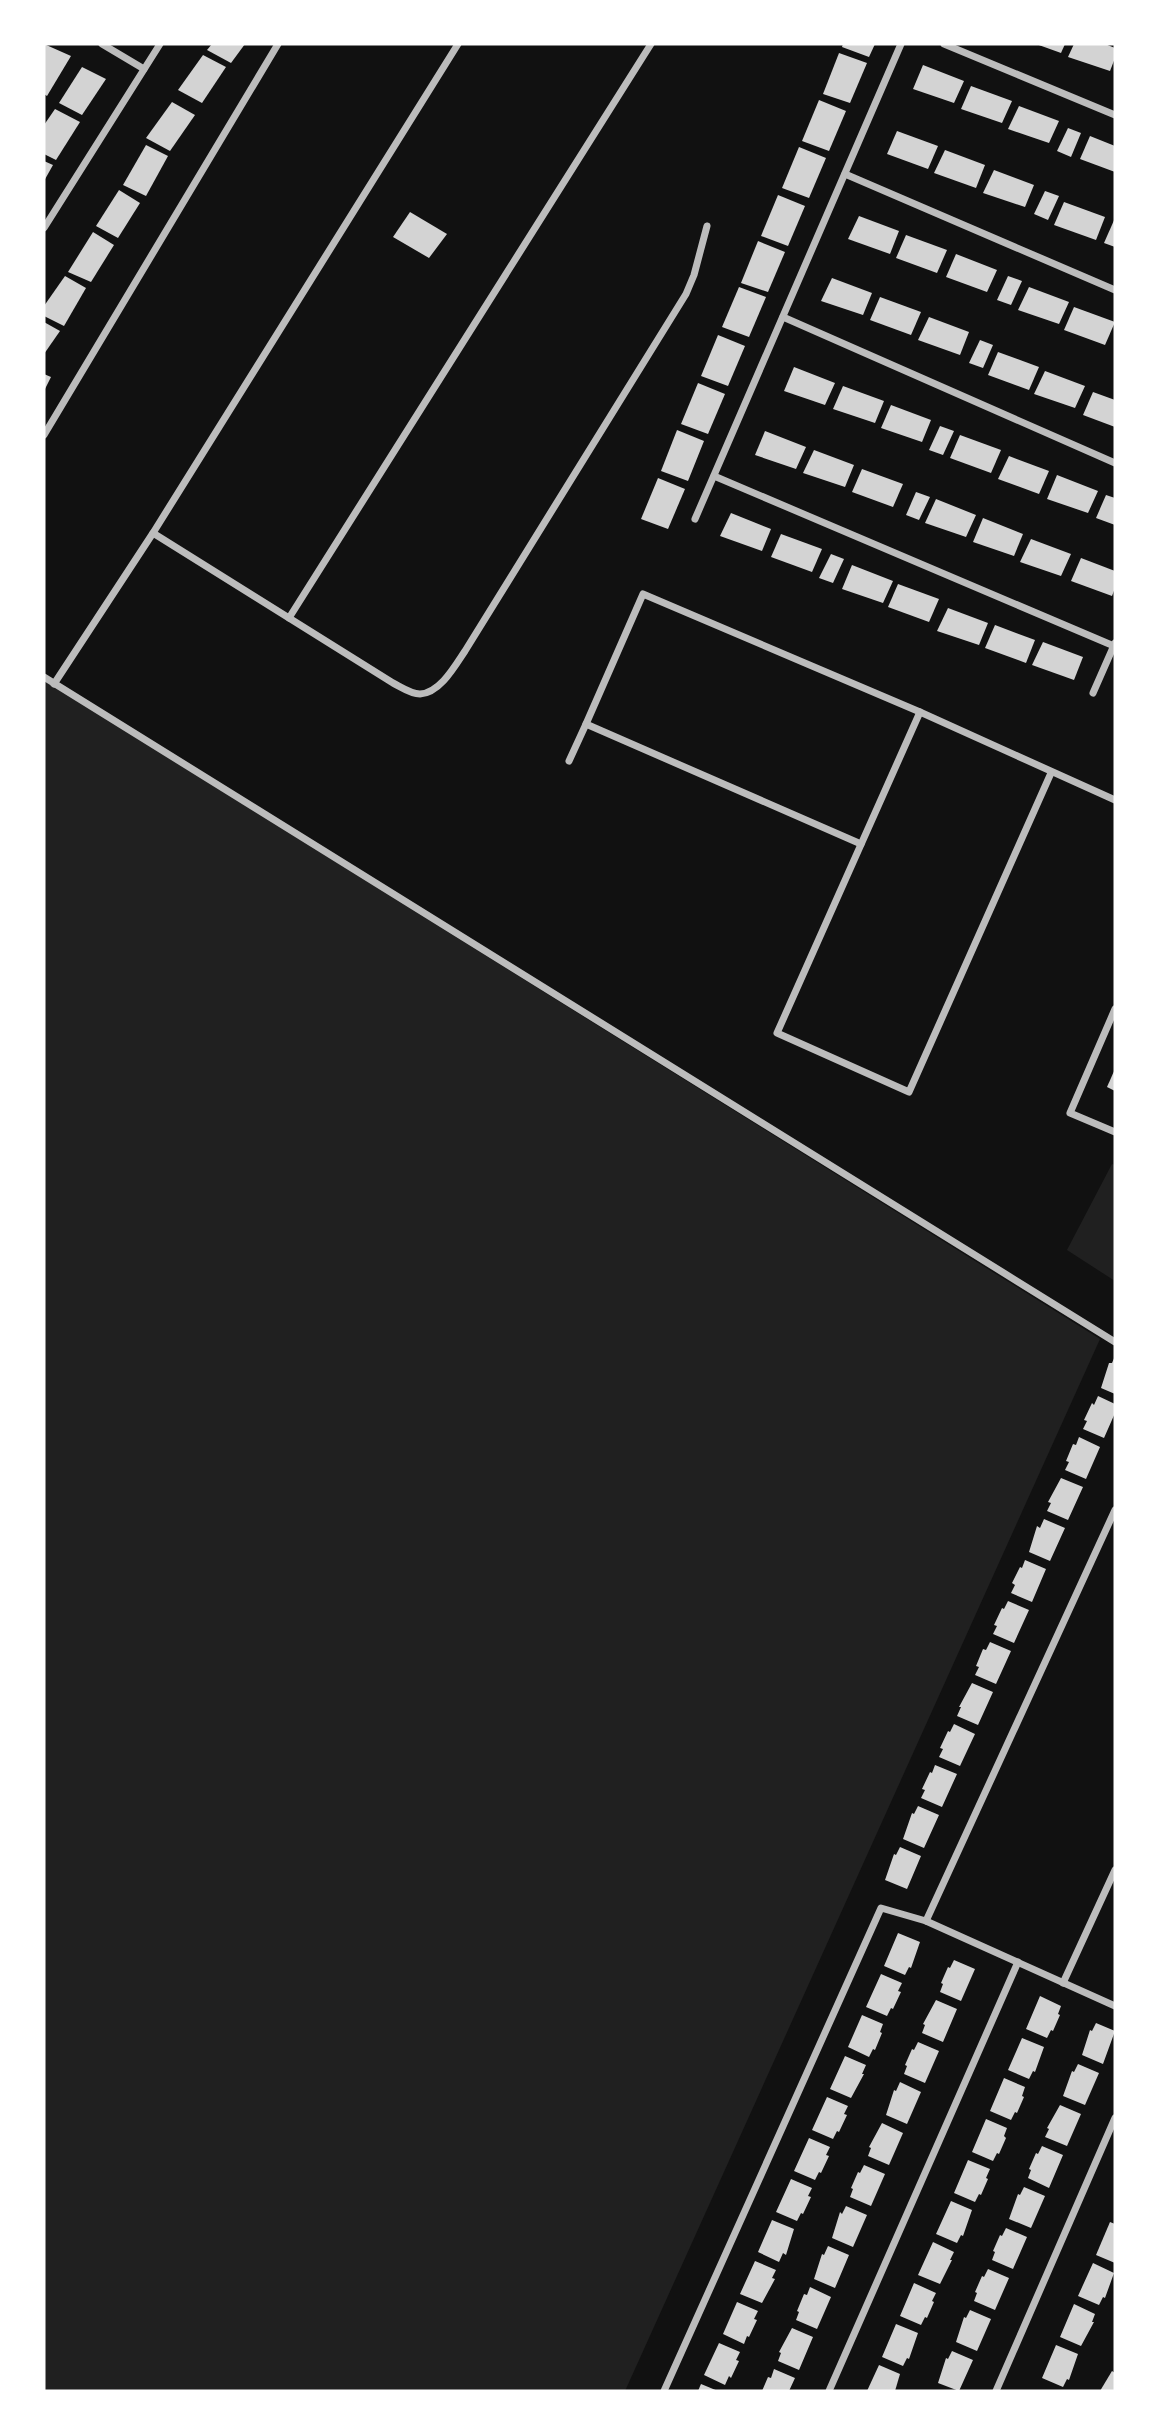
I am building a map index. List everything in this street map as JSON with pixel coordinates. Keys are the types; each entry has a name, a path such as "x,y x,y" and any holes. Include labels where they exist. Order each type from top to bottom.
{"street":[{"path":"102,44 144,69"},
{"path":"44,228 160,44"},
{"path":"44,435 278,44"},
{"path":"54,684 153,533 458,44"},
{"path":"289,618 651,44"},
{"path":"695,519 901,44"},
{"path":"944,44 1115,115"},
{"path":"845,174 1115,290"},
{"path":"153,533 393,683 421,694 436,687 459,660 686,293 698,264 707,226"},
{"path":"783,317 1115,463"},
{"path":"714,476 1114,644 1093,693"},
{"path":"569,761 643,594 920,712 1115,800"},
{"path":"44,677 1115,1342"},
{"path":"920,712 776,1033 909,1092 1051,773"},
{"path":"586,724 861,844"},
{"path":"1115,1009 1070,1113 1115,1132"},
{"path":"926,1921 1115,1510"},
{"path":"1063,1983 1115,1870"},
{"path":"664,2391 881,1908 926,1921 1115,2006"},
{"path":"829,2391 1017,1962"},
{"path":"996,2391 1115,2118"}],"shaded area":[{"path":"44,680 1100,1339 625,2391 44,2391"},
{"path":"1112,1164 1115,1165 1115,1281 1067,1250"}],"building":[{"path":"44,44 71,56 47,96 44,94"},
{"path":"212,44 245,44 231,63 207,50"},
{"path":"843,44 875,44 869,57 842,47"},
{"path":"1036,44 1065,44 1061,53"},
{"path":"1074,44 1105,44 1115,48 1115,58 1110,71 1068,57"},
{"path":"839,53 867,63 850,103 823,94"},
{"path":"203,55 226,67 202,103 178,90"},
{"path":"923,65 964,81 954,103 913,89"},
{"path":"82,67 106,79 82,115 59,103"},
{"path":"971,86 1012,101 1002,123 961,109"},
{"path":"819,100 846,111 829,151 802,141"},
{"path":"172,102 195,115 170,151 146,138"},
{"path":"1019,106 1059,121 1049,143 1008,129"},
{"path":"55,109 80,122 56,160 44,154 44,125"},
{"path":"1068,128 1081,133 1071,157 1057,151"},
{"path":"897,131 938,146 928,169 887,154"},
{"path":"1090,136 1115,146 1115,172 1080,159"},
{"path":"146,145 168,156 146,196 123,185"},
{"path":"799,147 826,158 809,198 782,188"},
{"path":"945,150 985,165 976,188 934,173"},
{"path":"44,161 53,165 44,181"},
{"path":"994,170 1034,185 1025,207 983,193"},
{"path":"119,190 140,203 118,238 96,226"},
{"path":"1045,191 1059,196 1048,220 1034,214"},
{"path":"778,195 805,206 788,246 761,236"},
{"path":"1064,202 1105,217 1096,240 1054,225"},
{"path":"410,212 447,234 429,258 393,237"},
{"path":"859,216 899,231 890,254 848,239"},
{"path":"1115,218 1115,247 1104,243"},
{"path":"93,232 114,245 91,282 68,272"},
{"path":"906,235 947,250 937,273 896,258"},
{"path":"758,241 785,252 768,292 741,283"},
{"path":"956,254 997,270 987,292 946,277"},
{"path":"65,276 86,288 64,326 44,316 44,306"},
{"path":"1008,276 1022,281 1011,305 997,300"},
{"path":"832,278 872,293 863,315 821,301"},
{"path":"739,287 766,297 749,337 722,327"},
{"path":"1029,287 1069,302 1059,324 1018,310"},
{"path":"880,297 921,312 911,335 870,320"},
{"path":"1074,307 1115,322 1105,345 1064,330"},
{"path":"929,317 969,332 960,355 918,340"},
{"path":"44,322 60,331 44,354"},
{"path":"718,335 745,346 728,386 701,376"},
{"path":"980,340 993,345 983,368 969,363"},
{"path":"998,352 1039,367 1029,390 988,375"},
{"path":"794,367 835,383 825,405 784,391"},
{"path":"1045,371 1085,386 1075,408 1034,394"},
{"path":"44,374 51,377 44,391"},
{"path":"698,383 725,394 708,434 681,424"},
{"path":"843,386 884,401 875,423 833,409"},
{"path":"1093,392 1115,400 1115,427 1083,415"},
{"path":"891,405 931,420 922,442 881,428"},
{"path":"940,426 954,431 943,455 929,450"},
{"path":"677,430 704,441 688,481 661,471"},
{"path":"765,431 806,447 796,469 755,455"},
{"path":"960,435 1001,450 991,473 950,458"},
{"path":"814,450 854,465 845,487 803,473"},
{"path":"1009,456 1049,471 1039,494 998,479"},
{"path":"862,469 903,484 893,507 852,492"},
{"path":"1057,475 1098,491 1088,513 1047,499"},
{"path":"658,478 685,489 668,529 641,519"},
{"path":"916,492 930,497 919,520 906,515"},
{"path":"1106,495 1115,498 1115,525 1096,518"},
{"path":"936,499 976,515 966,537 925,523"},
{"path":"731,513 771,529 762,551 720,536"},
{"path":"983,518 1023,534 1014,556 973,542"},
{"path":"781,534 822,549 812,572 771,557"},
{"path":"1031,539 1071,554 1061,576 1020,562"},
{"path":"831,554 844,559 833,583 819,578"},
{"path":"1081,558 1115,571 1112,596 1071,581"},
{"path":"852,565 893,581 883,603 842,589"},
{"path":"898,584 939,599 929,622 888,607"},
{"path":"948,608 988,623 979,645 937,631"},
{"path":"995,625 1035,640 1026,663 985,648"},
{"path":"1043,642 1083,657 1074,680 1032,665"},
{"path":"1115,1069 1115,1091 1107,1087"},
{"path":"1115,1356 1115,1394 1101,1388 1109,1363 1112,1363"},
{"path":"1098,1396 1115,1404 1115,1413 1104,1438 1083,1429 1087,1421 1084,1420"},
{"path":"1079,1437 1100,1447 1086,1479 1065,1470 1073,1444 1076,1445"},
{"path":"1061,1478 1083,1487 1068,1520 1047,1511 1051,1503 1048,1502"},
{"path":"1044,1519 1065,1528 1050,1561 1029,1552 1037,1526 1040,1528"},
{"path":"1025,1560 1046,1569 1032,1602 1011,1593 1015,1585 1012,1583"},
{"path":"1008,1601 1029,1610 1014,1643 993,1634 997,1626 994,1625"},
{"path":"990,1642 1011,1651 996,1684 975,1675 983,1649 986,1650"},
{"path":"972,1683 993,1692 978,1725 957,1716"},
{"path":"954,1724 975,1734 960,1766 939,1757 943,1749 940,1748"},
{"path":"935,1765 957,1774 942,1807 921,1798 925,1790 922,1789"},
{"path":"918,1806 939,1815 924,1848 903,1839 912,1813 914,1814"},
{"path":"900,1847 921,1856 907,1889 885,1880 894,1854 896,1855"},
{"path":"898,1933 920,1942 911,1968 909,1967 905,1975 884,1966"},
{"path":"954,1960 975,1969 961,2001 940,1992 948,1967 950,1968"},
{"path":"881,1974 902,1983 898,1991 901,1992 887,2016 866,2007"},
{"path":"1040,1996 1061,2006 1053,2031 1051,2030 1047,2038 1026,2029"},
{"path":"936,2000 957,2009 943,2042 922,2033 923,2024"},
{"path":"862,2015 883,2024 875,2050 873,2049 869,2057 848,2047"},
{"path":"1096,2023 1115,2031 1103,2064 1082,2055 1090,2030 1092,2031"},
{"path":"1022,2038 1044,2047 1035,2072 1033,2071 1029,2079 1008,2070"},
{"path":"918,2042 939,2051 925,2083 904,2074 912,2049 914,2050"},
{"path":"845,2056 866,2065 851,2098 830,2089"},
{"path":"1078,2064 1099,2073 1085,2105 1063,2096 1072,2071 1074,2072"},
{"path":"1004,2078 1025,2087 1024,2097 1011,2120 990,2111"},
{"path":"900,2082 921,2092 907,2124 886,2115 894,2090 896,2091"},
{"path":"827,2097 848,2106 844,2114 847,2115 833,2139 812,2130"},
{"path":"1060,2105 1081,2114 1067,2146 1045,2137"},
{"path":"986,2119 1007,2128 1004,2136 1006,2138 993,2161 972,2152"},
{"path":"882,2123 903,2133 889,2165 868,2156 869,2147"},
{"path":"809,2138 830,2147 826,2155 829,2156 815,2180 794,2171"},
{"path":"1042,2146 1063,2155 1049,2188 1028,2178 1036,2153 1038,2154"},
{"path":"968,2160 990,2169 981,2195 979,2194 975,2202 954,2193"},
{"path":"864,2165 885,2174 871,2206 850,2197 858,2172 860,2173"},
{"path":"791,2179 812,2188 808,2196 811,2197 797,2221 776,2212"},
{"path":"1024,2187 1045,2196 1031,2228 1009,2219 1018,2194 1020,2195"},
{"path":"951,2201 972,2210 963,2236 961,2235 957,2243 936,2234"},
{"path":"846,2206 867,2215 853,2247 832,2238 840,2212 842,2214"},
{"path":"772,2220 794,2229 786,2255 783,2253 779,2262 758,2252"},
{"path":"1110,2222 1115,2224 1115,2263 1096,2255"},
{"path":"1006,2228 1027,2237 1013,2269 992,2260 1000,2235 1002,2236"},
{"path":"933,2242 954,2252 940,2284 918,2275"},
{"path":"828,2246 849,2255 835,2288 814,2279 822,2254 824,2255"},
{"path":"755,2261 776,2270 772,2278 775,2279 762,2303 740,2294"},
{"path":"1093,2263 1114,2273 1105,2298 1103,2297 1099,2305 1078,2296"},
{"path":"988,2269 1009,2278 995,2310 974,2301 982,2276 984,2277"},
{"path":"914,2283 936,2293 927,2318 925,2317 921,2325 900,2316"},
{"path":"810,2287 831,2297 817,2329 796,2320 804,2294 807,2295"},
{"path":"737,2302 758,2311 754,2319 757,2320 744,2344 723,2334"},
{"path":"1074,2304 1095,2314 1094,2322 1081,2346 1060,2337"},
{"path":"970,2310 991,2319 977,2351 956,2342 964,2317 966,2318"},
{"path":"896,2324 918,2333 909,2359 907,2358 903,2366 882,2357"},
{"path":"792,2328 813,2337 799,2370 778,2361 779,2352"},
{"path":"719,2343 740,2352 736,2360 739,2361 725,2385 704,2375"},
{"path":"1056,2345 1078,2354 1069,2380 1067,2379 1063,2387 1042,2378"},
{"path":"952,2351 973,2360 959,2391 938,2383 946,2358 948,2359"},
{"path":"879,2365 900,2374 895,2391 867,2391"},
{"path":"774,2369 795,2378 789,2391 762,2391"},
{"path":"1112,2371 1115,2373 1115,2391 1100,2391"},
{"path":"701,2384 718,2391 698,2391"}]}
